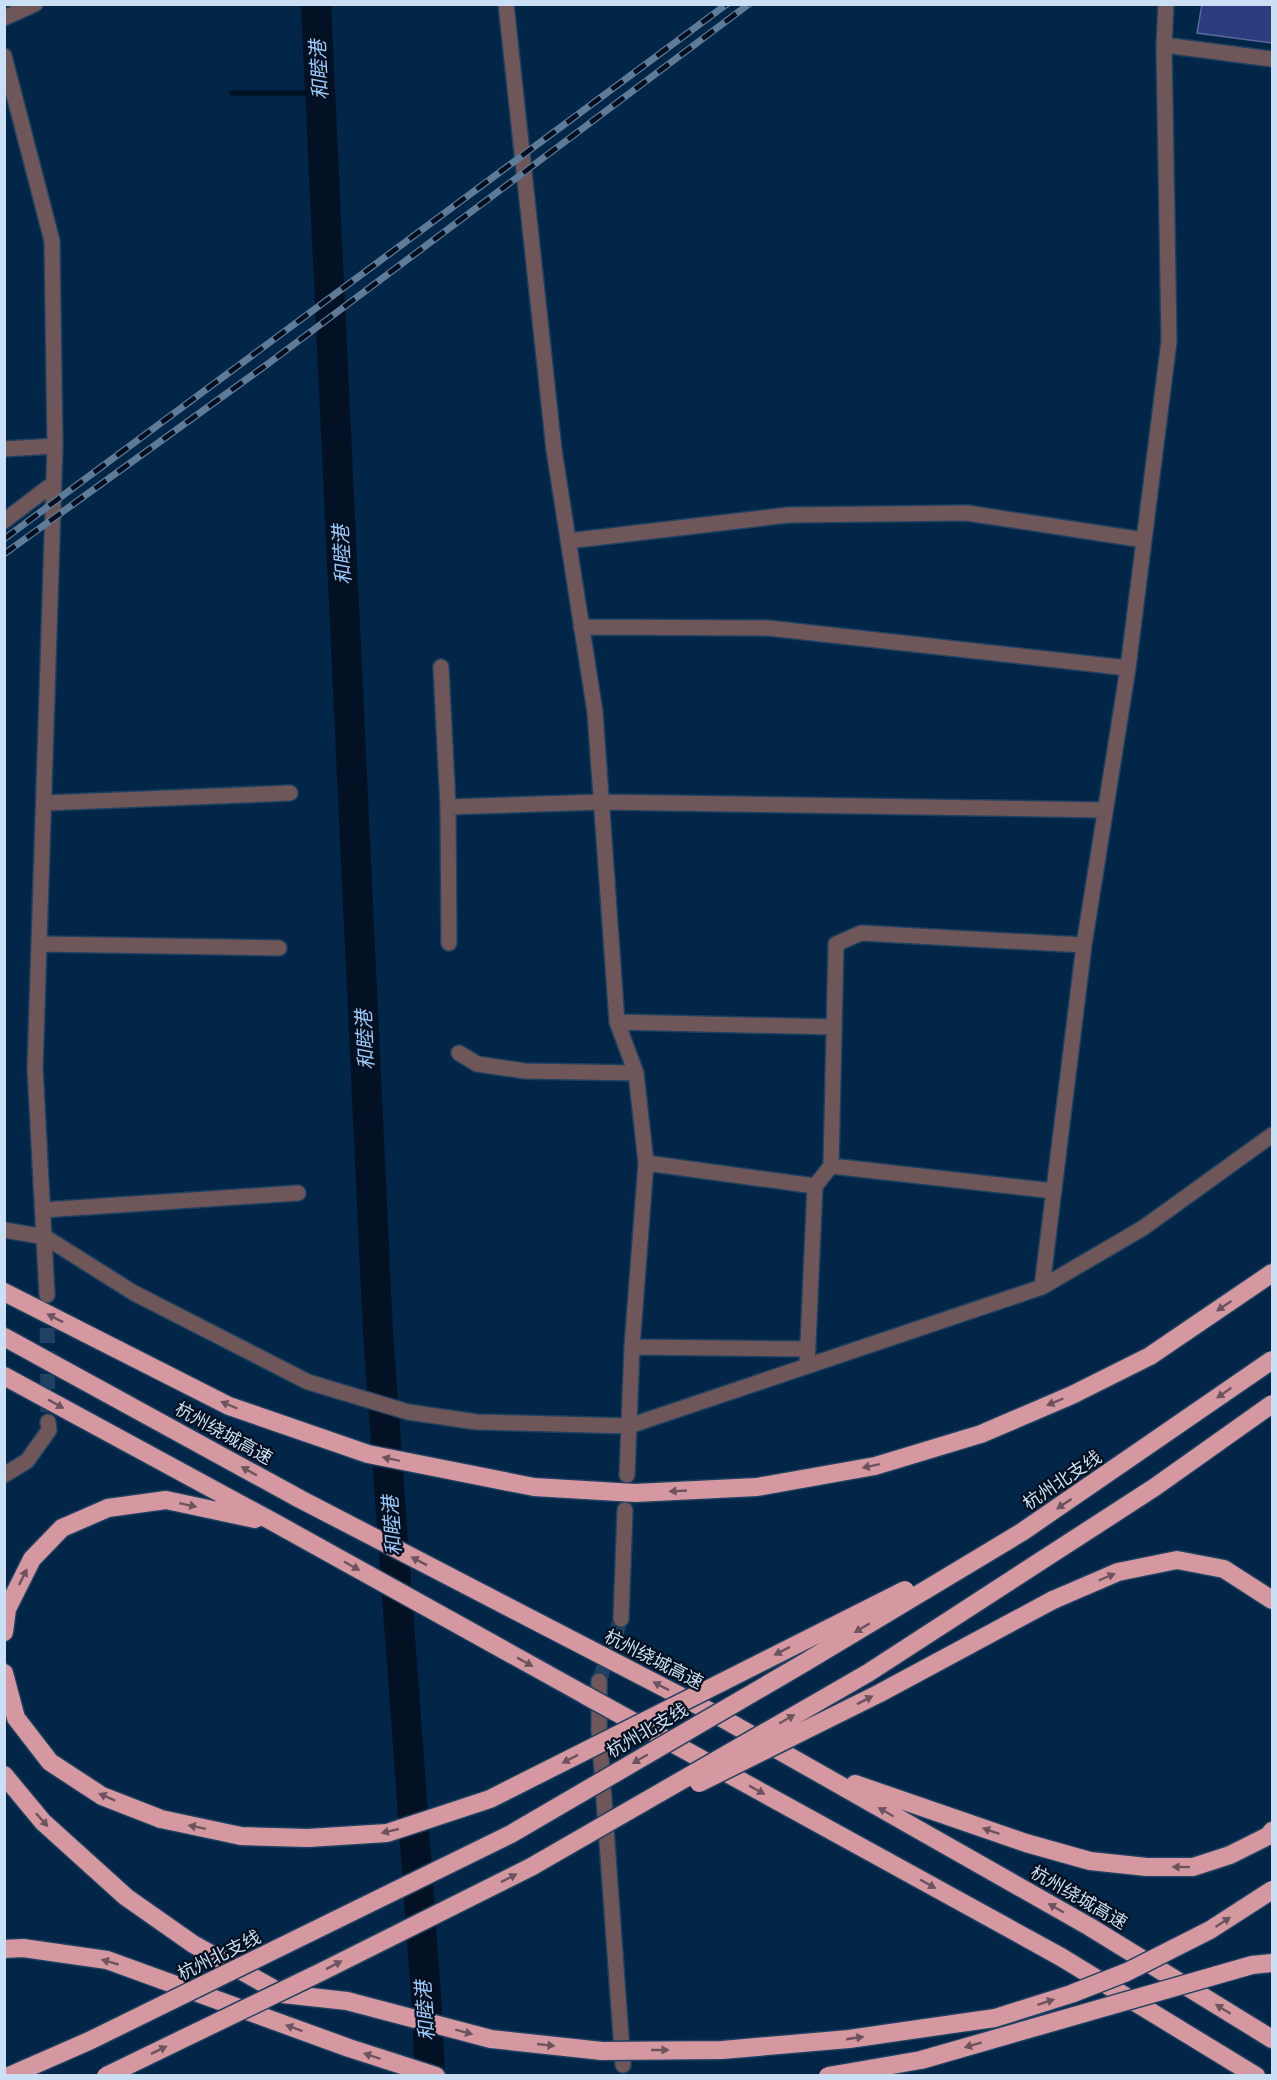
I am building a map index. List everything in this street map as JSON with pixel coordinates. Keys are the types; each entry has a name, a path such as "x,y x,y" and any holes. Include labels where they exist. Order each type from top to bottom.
{"highway":[{"path":"4,1292 229,1406 368,1454 534,1486 635,1493 757,1487 875,1466 981,1434 1072,1395 1150,1356 1272,1274"},
{"name":"杭州绕城高速","path":"4,1337 300,1499 713,1713 1090,1927 1272,2039"},
{"name":"杭州北支线","path":"9,2076 99,2036 511,1834 804,1664 1022,1532 1272,1360"},
{"path":"4,1376 301,1537 1061,1958 1256,2076"},
{"path":"531,1867 868,1673 1155,1487 1272,1404"},
{"path":"4,1632 7,1609 32,1559 62,1528 108,1508 166,1500 277,1524"},
{"path":"4,1673 16,1718 50,1762 102,1796 161,1819 241,1836 308,1838 387,1833 490,1800 801,1641 1022,1532"},
{"path":"106,2076 321,1972 880,1693 1053,1600 1118,1572 1177,1560 1224,1569 1272,1600"},
{"path":"811,1769 1026,1843 1090,1861 1147,1867 1193,1867 1230,1855 1268,1836 1272,1831"},
{"path":"4,1775 43,1822 126,1898 193,1944 283,1994 347,2001 491,2039 602,2051 722,2050 849,2039 994,2018 1071,1994 1127,1972 1210,1930 1272,1890"},
{"path":"4,1949 23,1948 107,1960 349,2048 436,2076"},
{"path":"828,2076 921,2060 1252,1965 1272,1963"}],"street":[{"path":"4,18 35,4"},
{"path":"506,4 554,450 595,712 617,1022 636,1073 646,1163 632,1347 627,1475"},
{"path":"1041,1287 1084,945 1128,668 1169,341 1164,45 1166,4"},
{"path":"1164,45 1272,58"},
{"path":"4,56 52,241 55,447 35,1068 47,1294"},
{"path":"4,449 55,447"},
{"path":"4,521 54,483"},
{"path":"568,541 788,515 945,513 967,513 1144,540"},
{"path":"581,627 768,628 1128,668"},
{"path":"441,667 448,807 449,943"},
{"path":"44,803 290,793"},
{"path":"448,807 601,802 1106,810"},
{"path":"807,1366 814,1186 831,1166 836,944 861,933 1084,945"},
{"path":"39,944 279,948"},
{"path":"617,1022 834,1027"},
{"path":"459,1053 477,1064 525,1071 636,1073"},
{"path":"4,1230 45,1237 134,1293 308,1382 408,1412 477,1422 629,1426 1041,1287 1143,1228 1272,1135"},
{"path":"646,1163 814,1186"},
{"path":"831,1166 1054,1191"},
{"path":"43,1210 298,1193"},
{"path":"632,1347 808,1349"},
{"path":"4,1475 27,1461 49,1430 48,1422"},
{"path":"621,1619 625,1510"},
{"path":"599,1681 599,1730 623,2065"}],"building":[{"path":"1202,4 1272,4 1272,43 1197,33"}],"waterway":[{"name":"和睦港","path":"316,4 378,1333 430,2076"},
{"path":"232,93 320,93"}],"tunnel":[{"path":"47,1305 48,1422"},
{"path":"599,1681 621,1619"}],"railway":[{"path":"4,539 727,4"},
{"path":"4,554 269,363 749,4"}]}
